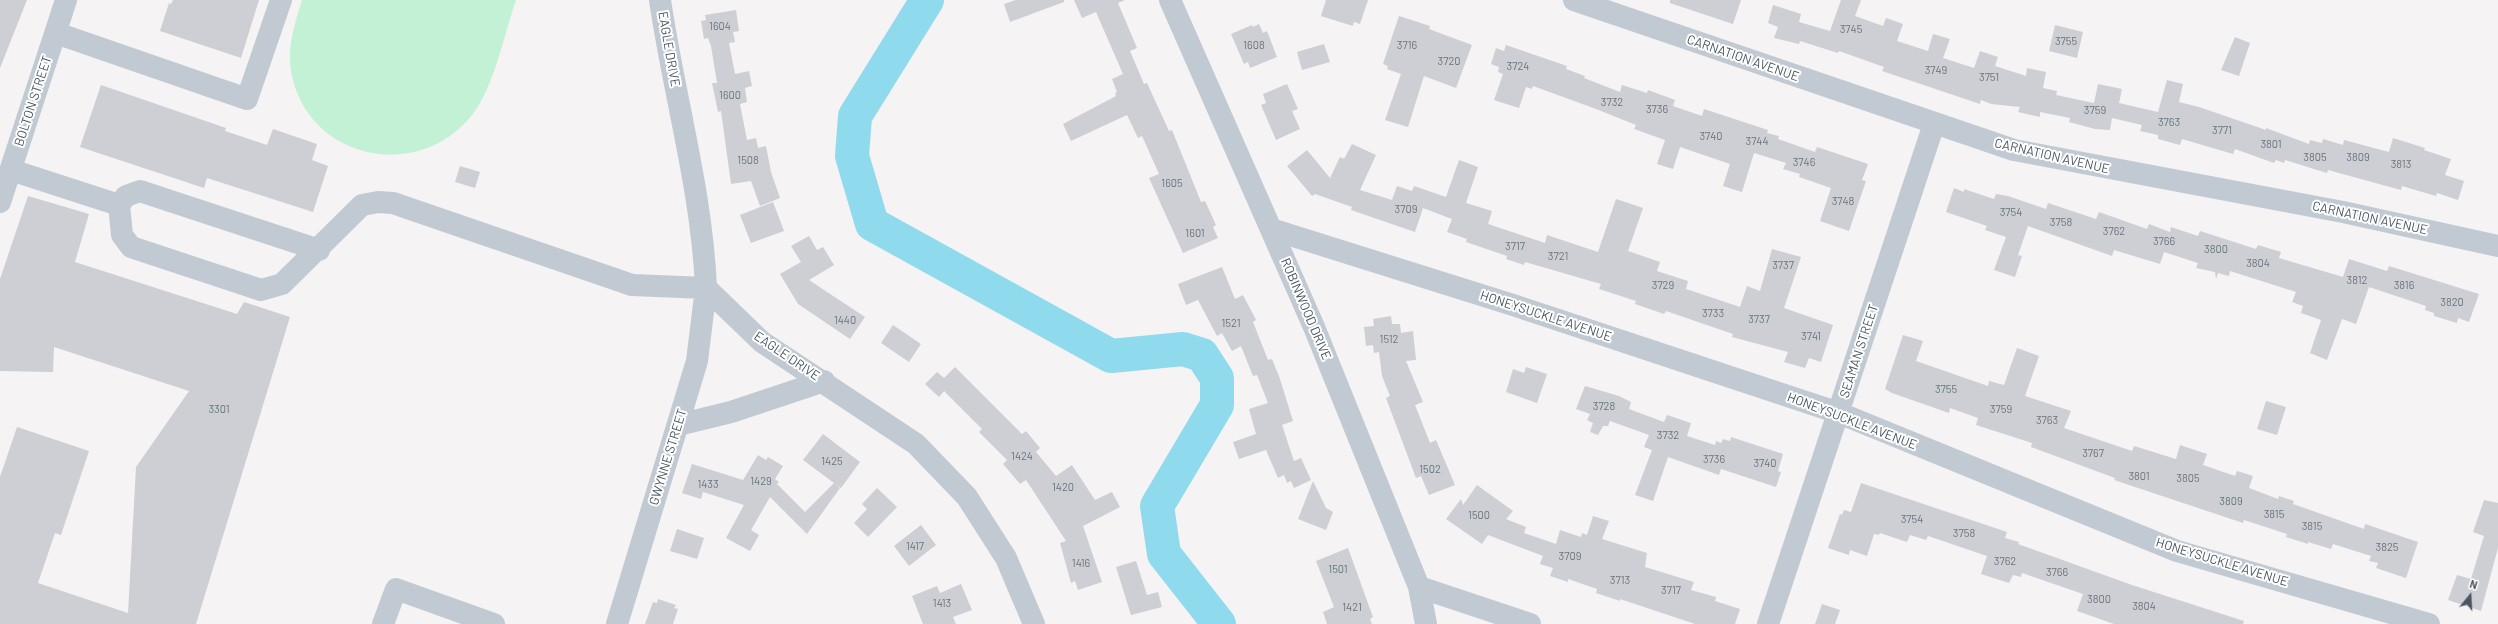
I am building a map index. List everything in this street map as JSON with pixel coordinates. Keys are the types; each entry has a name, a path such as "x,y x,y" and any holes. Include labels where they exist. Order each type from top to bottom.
{"street":[{"name":"BOLTON STREET","path":"0,202 66,0"},
{"path":"56,33 247,99 281,0"},
{"name":"EAGLE DRIVE","path":"660,0 693,184 705,261 706,288 762,342 824,381 916,444 967,497 1006,558 1034,624"},
{"name":"ROBINWOOD DRIVE","path":"1170,0 1314,327 1419,587 1426,624"},
{"name":"CARNATION AVENUE","path":"1574,0 1934,124 2014,150 2123,173 2343,212 2498,246"},
{"name":"SEAMAN STREET","path":"1768,624 1934,124"},
{"path":"11,170 119,205"},
{"path":"319,250 140,191 126,196 119,205 122,235 131,248 261,290 282,284 319,250 362,205 378,202 393,203 632,285 706,288"},
{"name":"HONEYSUCKLE AVENUE","path":"1271,229 1513,305 1839,413 2177,551 2428,624"},
{"name":"GWYNNE STREET","path":"617,624 698,361 706,288"},
{"path":"678,425 731,412 824,381"},
{"path":"1419,587 1530,624"},
{"path":"383,624 396,589 494,624"}],"green space":[{"path":"302,0 516,0 492,76 486,91 472,115 449,137 423,150 395,155 366,152 340,142 318,125 301,101 291,71 290,53 292,35"}],"building":[{"path":"0,0 27,0 0,68"},
{"path":"173,0 259,0 241,58 160,31 169,3 171,4"},
{"path":"1016,0 1064,0 1064,2 1010,22 1004,4"},
{"path":"1074,0 1125,0 1118,3 1137,48 1130,51 1144,84 1147,83 1169,131 1172,130 1201,202 1205,201 1216,225 1213,227 1218,238 1183,253 1149,178 1159,174 1142,136 1138,138 1127,115 1071,141 1063,124 1116,96 1115,93 1117,92 1112,79 1123,74 1096,12 1082,18"},
{"path":"1326,0 1368,0 1360,24 1354,22 1353,26 1321,16"},
{"path":"1670,0 1741,0 1733,24 1670,3"},
{"path":"1841,0 1861,0 1855,16 1883,26 1886,18 1903,24 1897,41 1928,51 1933,34 1950,39 1943,58 1974,68 1980,51 1998,57 1995,66 2026,76 2027,68 2046,72 2043,88 2057,91 2056,95 2094,103 2098,84 2122,89 2119,103 2158,112 2167,80 2183,84 2179,102 2199,107 2266,130 2266,128 2309,144 2310,140 2322,143 2323,139 2343,145 2344,140 2389,152 2393,138 2425,148 2424,150 2451,159 2445,175 2464,181 2458,200 2437,193 2436,196 2402,186 2401,190 2328,170 2327,173 2285,160 2284,163 2276,160 2274,163 2235,149 2233,154 2182,139 2180,145 2158,139 2158,135 2140,131 2142,125 2112,118 2110,130 2095,129 2069,122 2070,118 2040,112 2040,117 2018,112 2020,107 1991,104 1981,100 1980,104 1882,71 1884,67 1839,51 1838,53 1800,41 1799,44 1774,38 1778,27 1768,23 1773,5 1801,14 1799,22 1830,31"},
{"path":"736,10 739,31 733,32 735,42 729,43 735,74 749,71 752,86 745,88 747,102 740,104 747,140 756,138 758,148 766,146 771,172 780,198 760,206 751,181 731,184 721,111 718,112 712,83 717,83 711,46 708,38 704,39 701,21 706,20 705,15"},
{"path":"1399,16 1430,26 1429,29 1472,45 1456,88 1424,76 1408,127 1385,120 1401,74 1387,69 1388,66 1383,64"},
{"path":"1259,24 1263,33 1267,31 1277,57 1250,68 1248,62 1244,64 1231,34 1252,25 1253,27"},
{"path":"2055,25 2083,32 2077,58 2049,51"},
{"path":"2235,37 2250,43 2239,76 2221,70"},
{"path":"1324,44 1330,62 1302,70 1297,52"},
{"path":"1506,45 1567,66 1566,69 1585,76 1584,78 1620,92 1622,85 1647,93 1648,90 1675,100 1673,106 1702,116 1704,109 1768,130 1767,133 1779,136 1778,139 1815,152 1817,147 1868,164 1862,180 1866,181 1849,231 1820,221 1831,188 1799,177 1800,174 1783,169 1786,163 1754,153 1742,192 1723,186 1730,164 1680,147 1673,169 1657,164 1665,140 1634,129 1636,125 1596,109 1533,86 1532,89 1526,87 1519,108 1494,100 1503,74 1498,72 1499,67 1491,64 1496,48 1504,51"},
{"path":"1287,84 1298,109 1292,111 1300,129 1276,140 1261,105 1266,103 1263,94"},
{"path":"101,85 226,128 225,131 267,145 273,129 317,144 312,160 328,166 313,212 207,178 204,188 80,147"},
{"path":"1352,144 1376,155 1360,190 1392,200 1397,186 1412,191 1414,186 1446,197 1459,160 1478,167 1466,203 1492,211 1488,224 1545,243 1547,235 1598,252 1616,199 1643,208 1628,251 1660,262 1657,271 1688,281 1686,289 1740,307 1747,286 1760,291 1772,249 1801,257 1784,308 1833,325 1821,362 1809,358 1805,368 1784,362 1788,352 1732,337 1733,334 1666,311 1664,314 1635,304 1636,301 1599,289 1601,284 1525,262 1524,265 1506,259 1507,256 1466,242 1467,239 1447,232 1452,219 1423,208 1415,232 1351,210 1352,207 1315,194 1312,196 1287,166 1307,150 1330,178 1340,157 1344,159"},
{"path":"460,166 480,172 475,188 455,182"},
{"path":"1954,188 1964,192 1964,189 1994,199 1996,194 2008,196 2046,209 2048,203 2096,219 2099,212 2147,229 2149,224 2170,232 2171,227 2198,236 2200,231 2256,249 2258,245 2281,252 2279,258 2343,277 2349,259 2387,271 2389,266 2479,294 2469,322 2458,318 2457,323 2434,316 2434,313 2425,310 2426,306 2369,287 2356,324 2342,319 2327,360 2310,353 2321,320 2301,313 2303,306 2292,302 2296,292 2230,271 2229,276 2218,273 2216,279 2215,272 2196,268 2198,263 2164,252 2160,264 2114,250 2112,256 2028,226 2018,255 2022,256 2015,277 1994,270 2006,237 1985,230 1987,226 1946,212"},
{"path":"28,196 89,214 75,262 237,314 244,302 290,317 196,624 0,624 0,477 17,427 89,451 61,535 55,533 38,583 128,613 136,467 189,391 54,347 53,372 0,371 0,279"},
{"path":"773,202 784,231 751,243 740,215"},
{"path":"809,236 817,250 823,247 834,265 809,280 865,317 850,339 798,304 780,274 801,262 791,246"},
{"path":"1222,267 1235,299 1243,295 1256,320 1253,322 1268,360 1272,359 1280,379 1293,421 1282,425 1294,461 1301,458 1311,480 1294,488 1291,481 1287,483 1284,475 1278,478 1266,450 1239,459 1233,442 1256,434 1249,409 1268,403 1257,375 1253,376 1241,346 1232,351 1222,333 1217,336 1198,300 1186,305 1178,284"},
{"path":"1391,316 1392,324 1400,324 1401,333 1413,331 1416,360 1406,361 1423,402 1415,405 1430,443 1436,440 1455,485 1429,495 1421,476 1416,478 1386,398 1390,396 1382,376 1379,352 1374,353 1373,345 1366,346 1364,327 1374,326 1373,319"},
{"path":"893,325 921,344 909,362 881,343"},
{"path":"1903,335 1923,341 1916,361 1988,386 1989,381 2004,385 2017,348 2039,356 2025,396 2071,411 2064,428 2132,451 2134,446 2176,459 2180,445 2207,454 2203,465 2235,476 2237,471 2253,476 2249,488 2278,499 2279,496 2294,501 2293,504 2364,529 2365,524 2418,542 2406,578 2376,568 2378,563 2369,561 2371,556 2333,544 2331,549 2308,542 2308,544 2286,537 2287,534 2244,520 2243,523 2114,480 2115,478 2031,447 2032,443 1976,425 1978,418 1950,408 1949,413 1892,393 1885,389"},
{"path":"955,367 1022,434 1026,431 1040,448 1036,452 1056,476 1072,465 1095,500 1112,492 1120,507 1083,526 1102,582 1078,590 1075,581 1071,583 1060,543 1066,541 1026,480 1020,484 1003,464 1007,460 979,432 982,429 944,391 939,397 925,384 937,372 944,378"},
{"path":"1526,367 1547,374 1537,403 1506,392 1513,369 1524,373"},
{"path":"1585,386 1619,396 1631,402 1629,409 1664,422 1667,415 1691,423 1687,436 1715,445 1716,441 1721,443 1723,439 1730,441 1731,437 1783,454 1778,471 1781,472 1776,487 1721,469 1719,475 1668,457 1653,501 1635,495 1652,450 1644,447 1649,435 1610,421 1608,426 1603,426 1598,435 1590,432 1593,423 1587,420 1590,414 1576,409"},
{"path":"2266,401 2286,407 2277,435 2257,429"},
{"path":"823,434 860,462 841,488 803,460"},
{"path":"758,455 766,460 768,457 783,466 775,479 779,482 777,484 805,512 834,483 840,488 807,534 770,497 751,530 759,535 750,551 726,538 744,505 703,492 701,499 682,493 692,464 743,480"},
{"path":"1313,481 1326,508 1333,512 1326,530 1298,519"},
{"path":"1861,483 2007,532 2005,538 2019,542 2018,544 2132,585 2244,621 2243,624 2114,624 2077,611 2083,594 2022,573 2021,577 2013,575 2009,583 1981,574 1987,556 1928,536 1926,540 1910,535 1907,542 1880,533 1879,535 1874,534 1867,556 1850,550 1849,555 1828,548 1840,514 1842,515 1844,510 1851,512"},
{"path":"1477,485 1513,511 1506,519 1526,527 1524,533 1556,544 1560,530 1581,537 1582,533 1587,535 1593,516 1609,521 1602,539 1647,553 1645,567 1694,582 1691,590 1716,597 1715,601 1740,609 1735,624 1695,624 1620,599 1620,601 1596,593 1597,589 1568,579 1568,582 1550,576 1553,568 1540,564 1543,556 1488,535 1482,544 1446,519 1461,499 1463,505"},
{"path":"877,488 897,507 868,537 854,523 867,509 862,504"},
{"path":"2484,500 2498,503 2498,548 2481,611 2448,600 2457,575 2471,579 2484,536 2473,532"},
{"path":"921,525 936,545 909,566 894,546"},
{"path":"677,529 704,538 697,559 670,551"},
{"path":"1348,548 1373,617 1370,619 1372,624 1327,624 1323,612 1334,607 1316,561"},
{"path":"1136,561 1147,595 1158,592 1162,607 1131,615 1116,567"},
{"path":"961,584 972,610 953,617 956,624 923,624 912,596 937,586 940,593"},
{"path":"658,599 676,605 674,608 678,609 673,624 645,624 653,602 657,603"},
{"path":"1822,604 1840,610 1835,624 1815,624"}],"waterway":[{"path":"927,0 855,116 852,156 872,224 1111,356 1183,349 1202,355 1217,378 1217,405 1157,506 1164,554 1219,624"}]}
